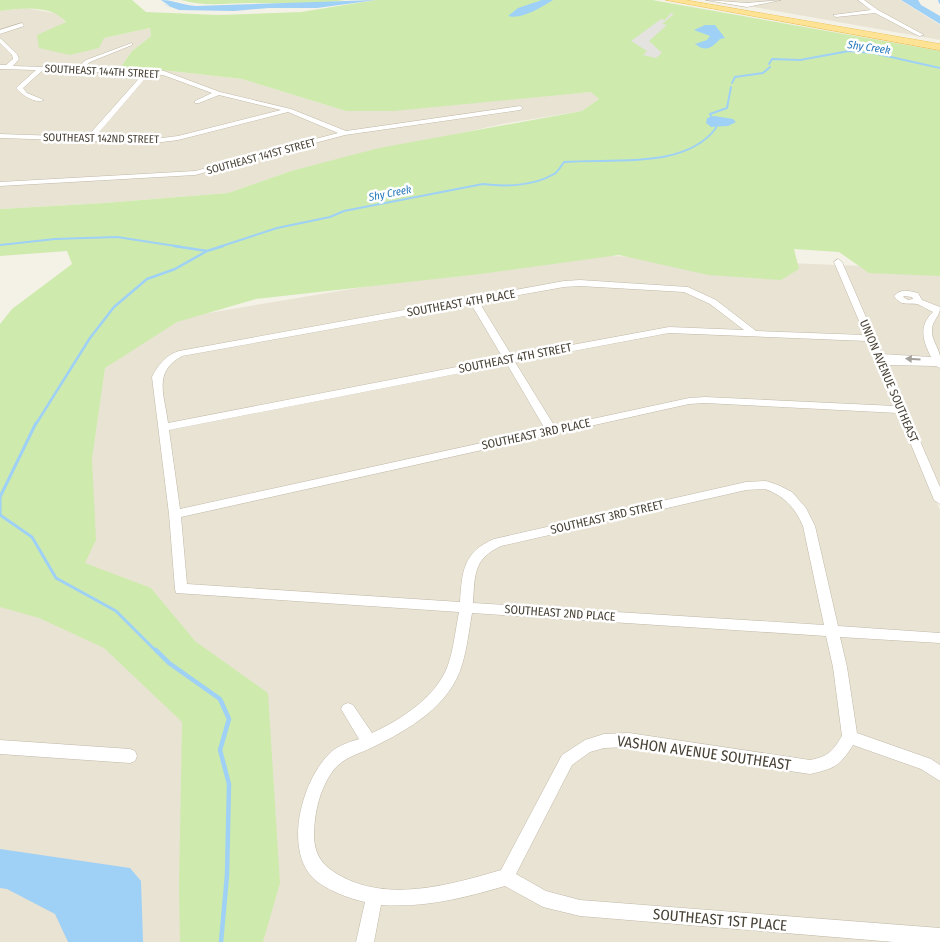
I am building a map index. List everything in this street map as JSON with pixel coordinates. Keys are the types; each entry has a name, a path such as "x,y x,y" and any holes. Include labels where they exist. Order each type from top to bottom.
{"main road":[{"path":"670,0 940,47"}],"street":[{"path":"709,0 747,5 778,0"},
{"path":"861,0 876,11 921,35"},
{"path":"836,15 876,11"},
{"path":"0,32 22,25"},
{"path":"0,40 16,59 8,67"},
{"path":"78,69 88,61 130,44"},
{"name":"SOUTHEAST 144TH STREET","path":"0,67 148,72 174,75 218,92 289,110 344,132"},
{"path":"42,68 19,88 25,94 42,100"},
{"path":"90,138 148,72"},
{"path":"196,102 218,92"},
{"name":"SOUTHEAST 141ST STREET","path":"0,184 196,173 344,132 520,108"},
{"name":"SOUTHEAST 142ND STREET","path":"0,136 154,141 170,139 289,110"},
{"name":"UNION AVENUE SOUTHEAST","path":"838,262 940,500"},
{"name":"SOUTHEAST 4TH PLACE","path":"164,428 156,377 161,366 179,354 580,283 672,286 695,292 728,312 754,334"},
{"path":"474,301 510,358 552,431"},
{"path":"879,359 939,363 926,336 926,327 939,310 918,301"},
{"name":"SOUTHEAST 4TH STREET","path":"164,428 510,358 669,330 870,338"},
{"name":"SOUTHEAST 3RD PLACE","path":"175,514 552,431 705,400 901,410"},
{"path":"164,428 175,514"},
{"name":"SOUTHEAST 3RD STREET","path":"375,895 342,887 317,871 307,849 307,821 312,795 323,771 339,754 368,742 421,714 441,692 455,668 466,607 470,567 485,548 498,542 746,486 766,485 780,489 792,497 802,509 809,526 832,630"},
{"name":"SOUTHEAST 2ND PLACE","path":"175,514 181,589 940,638"},
{"path":"832,630 850,737 926,764 940,774"},
{"path":"348,709 368,742"},
{"name":"VASHON AVENUE SOUTHEAST","path":"506,877 567,760 585,747 604,740 629,740 810,767 827,763 837,757 850,737"},
{"path":"0,747 130,756"},
{"path":"365,942 375,895 422,898 460,892 506,877"},
{"name":"SOUTHEAST 1ST PLACE","path":"506,877 544,899 580,908 940,937"}],"shaded area":[{"path":"714,0 900,0 940,25 940,40"},
{"path":"26,8 59,14 66,23 38,35 104,38 150,28 151,36 132,51 120,68 171,71 242,79 346,111 592,92 599,99 582,111 502,124 291,171 228,193 0,209 0,11"},
{"path":"671,13 674,14 662,24 667,25 649,41 662,53 656,58 643,55 647,51 631,41 661,19 665,20"},
{"path":"560,254 940,269 940,506 889,390 940,510 940,942 0,942 0,556 88,351 149,323"}],"green space":[{"path":"0,0 132,0 146,12 219,15 301,12 376,0 652,0 940,51 940,276 869,273 839,252 794,249 799,269 781,280 708,275 619,255 480,274 256,299 177,322 105,368 92,459 96,540 85,563 151,588 195,641 268,693 280,883 263,942 180,942 182,722 104,648 39,618 0,607 0,324 12,309 72,264 67,251 0,256 0,209 228,193 291,171 379,148 582,111 599,99 591,92 394,111 346,111 242,79 171,71 120,68 132,51 151,36 150,28 104,38 99,48 70,55 39,48 37,35 66,22 60,16 44,10 26,8 0,11"},
{"path":"181,0 345,0 310,3 216,4"}],"water":[{"path":"161,0 196,6 376,0 317,8 269,8 234,11 179,10 163,4 170,6"},
{"path":"542,0 553,0 525,15 508,16 518,8"},
{"path":"901,0 918,0 921,5 940,16 940,24"},
{"path":"705,25 715,25 725,38 720,39 709,48 699,47 695,44 707,40 710,36 694,30"},
{"path":"714,116 733,119 736,122 728,126 711,127 706,123 707,118"},
{"path":"0,849 130,868 141,881 143,942 68,942 55,914 7,889 0,888"}],"waterway":[{"name":"Shy Creek","path":"769,64 772,59 800,60 849,51 873,53 940,68"},
{"name":"Shy Creek","path":"732,83 735,77 763,73 770,67"},
{"name":"Shy Creek","path":"712,119 710,114 727,108 731,87"},
{"name":"Shy Creek","path":"219,247 277,228 330,217 344,211 483,184 510,185 538,181 555,173 564,162 625,161 667,156 686,150 702,141 716,128 715,124"},
{"name":"Shy Creek","path":"0,245 55,239 117,237 182,247"},
{"name":"Shy Creek","path":"174,246 207,251"},
{"name":"Shy Creek","path":"207,251 223,246"},
{"path":"36,424 90,338 114,307 147,279 175,269 207,251"},
{"path":"36,423 0,497 0,515 32,537 56,578 116,611 157,652"},
{"path":"156,650 169,663 220,699 229,719 220,750 229,784 227,875 221,942"}]}
